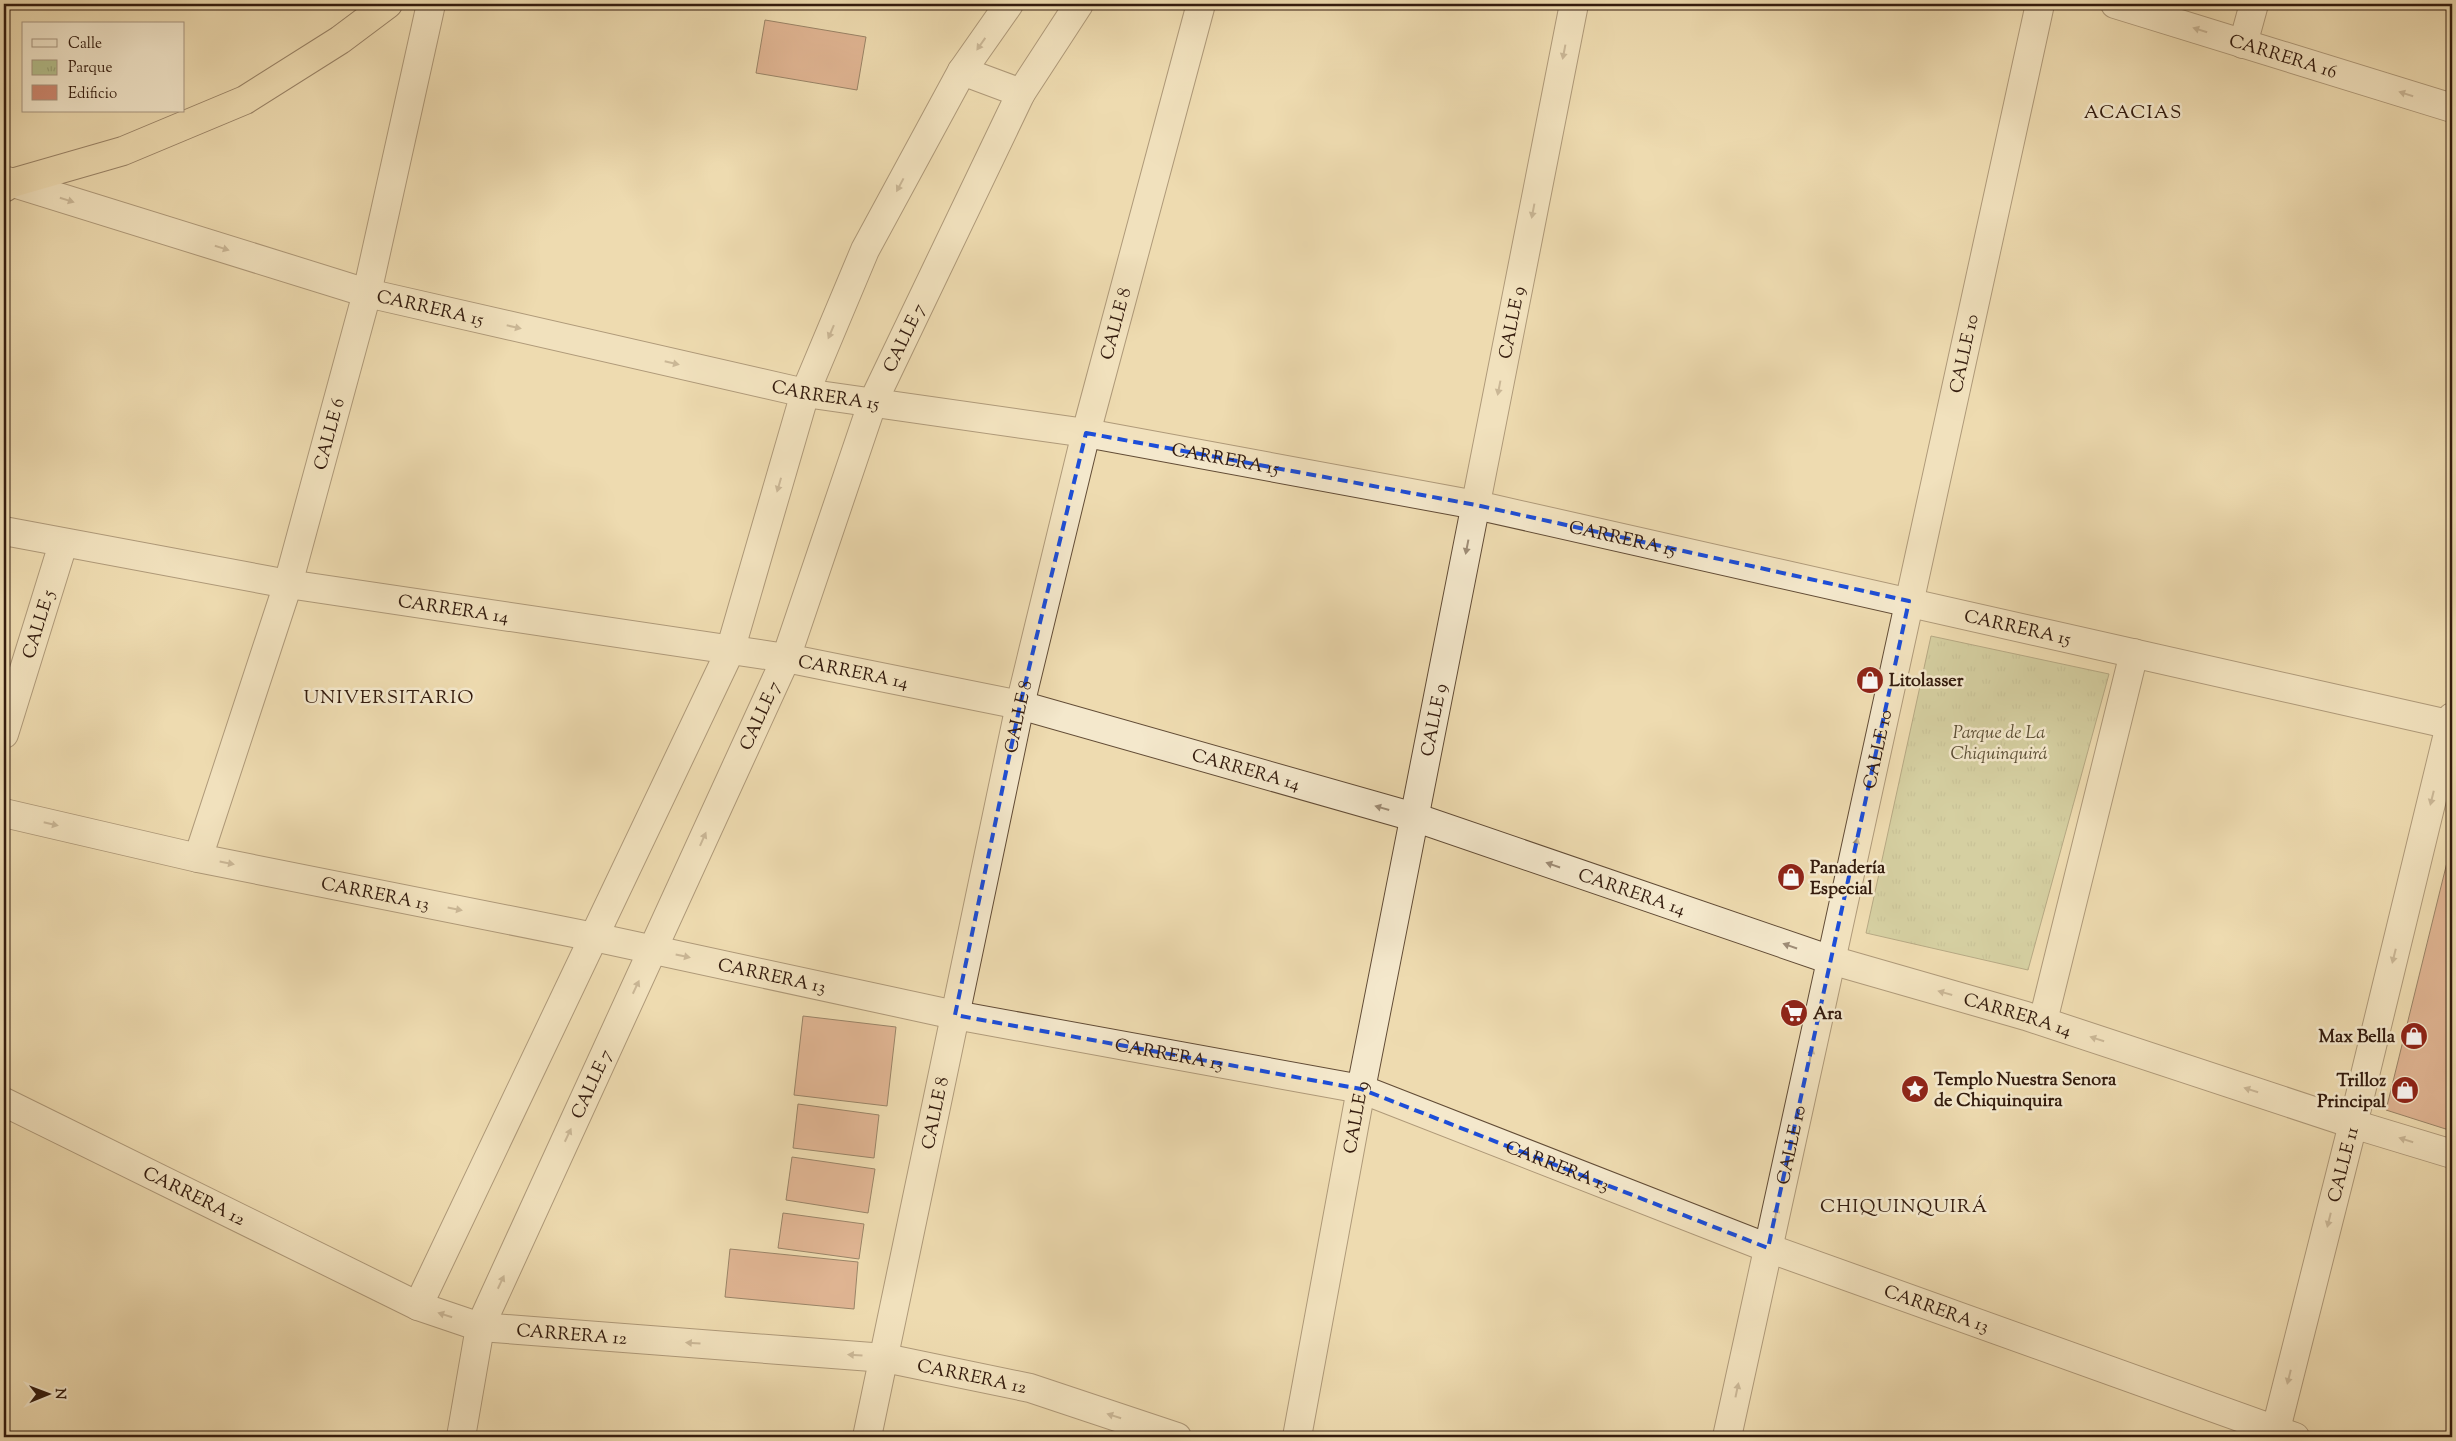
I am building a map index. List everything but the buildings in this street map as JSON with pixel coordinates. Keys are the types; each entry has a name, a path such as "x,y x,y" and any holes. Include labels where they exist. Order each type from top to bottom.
{"highway":[{"path":"7,184 123,151 245,100 340,40 388,4"}],"street":[{"name":"CALLE 6","path":"198,858 288,584 367,293 431,4"},
{"path":"418,1306 730,651 805,393 865,250 962,71 1009,4"},
{"name":"CALLE 7","path":"461,1437 480,1327 786,658 872,404 1021,93 1079,4"},
{"name":"CALLE 8","path":"867,1437 1020,705 1086,433 1201,4"},
{"name":"CALLE 9","path":"1297,1437 1361,1090 1574,4"},
{"name":"CALLE 10","path":"1727,1437 2040,4"},
{"name":"CARRERA 16","path":"2115,4 2452,108"},
{"path":"2243,44 2254,4"},
{"path":"962,71 1021,93"},
{"name":"CARRERA 15","path":"7,184 367,293 805,393 1086,433 1476,505 2134,653 2452,722"},
{"name":"CARRERA 14","path":"4,531 63,544 288,584 786,658 1020,705 1414,817 1832,960 2043,1021 2353,1124 2452,1154"},
{"name":"CALLE 5","path":"4,734 63,544"},
{"path":"2043,1021 2134,653"},
{"name":"CALLE 11","path":"2281,1435 2353,1124 2452,722"},
{"name":"CARRERA 13","path":"4,813 198,858 594,937 955,1015 1361,1090 1768,1248 2281,1435"},
{"name":"CARRERA 12","path":"4,1102 418,1306 480,1327 884,1358 1030,1388 1177,1437"}],"highlighted area":[{"path":"1086,433 1476,505 1909,601 1768,1248 1361,1089 955,1015 1020,705"}],"green space":[{"name":"Parque de La Chiquinquirá","path":"1931,636 2109,674 2028,970 1866,933"}],"place":[{"name":"Litolasser","path":"1870,680"},
{"name":"Panadería Especial","path":"1791,877"},
{"name":"Ara","path":"1794,1013"},
{"name":"Max Bella","path":"2414,1036"},
{"name":"Templo Nuestra Senora de Chiquinquira","path":"1915,1089"},
{"name":"Trilloz Principal","path":"2405,1090"}],"district":[{"name":"ACACIAS","path":"2133,111"},
{"name":"UNIVERSITARIO","path":"389,696"},
{"name":"CHIQUINQUIRÁ","path":"1904,1205"}]}
